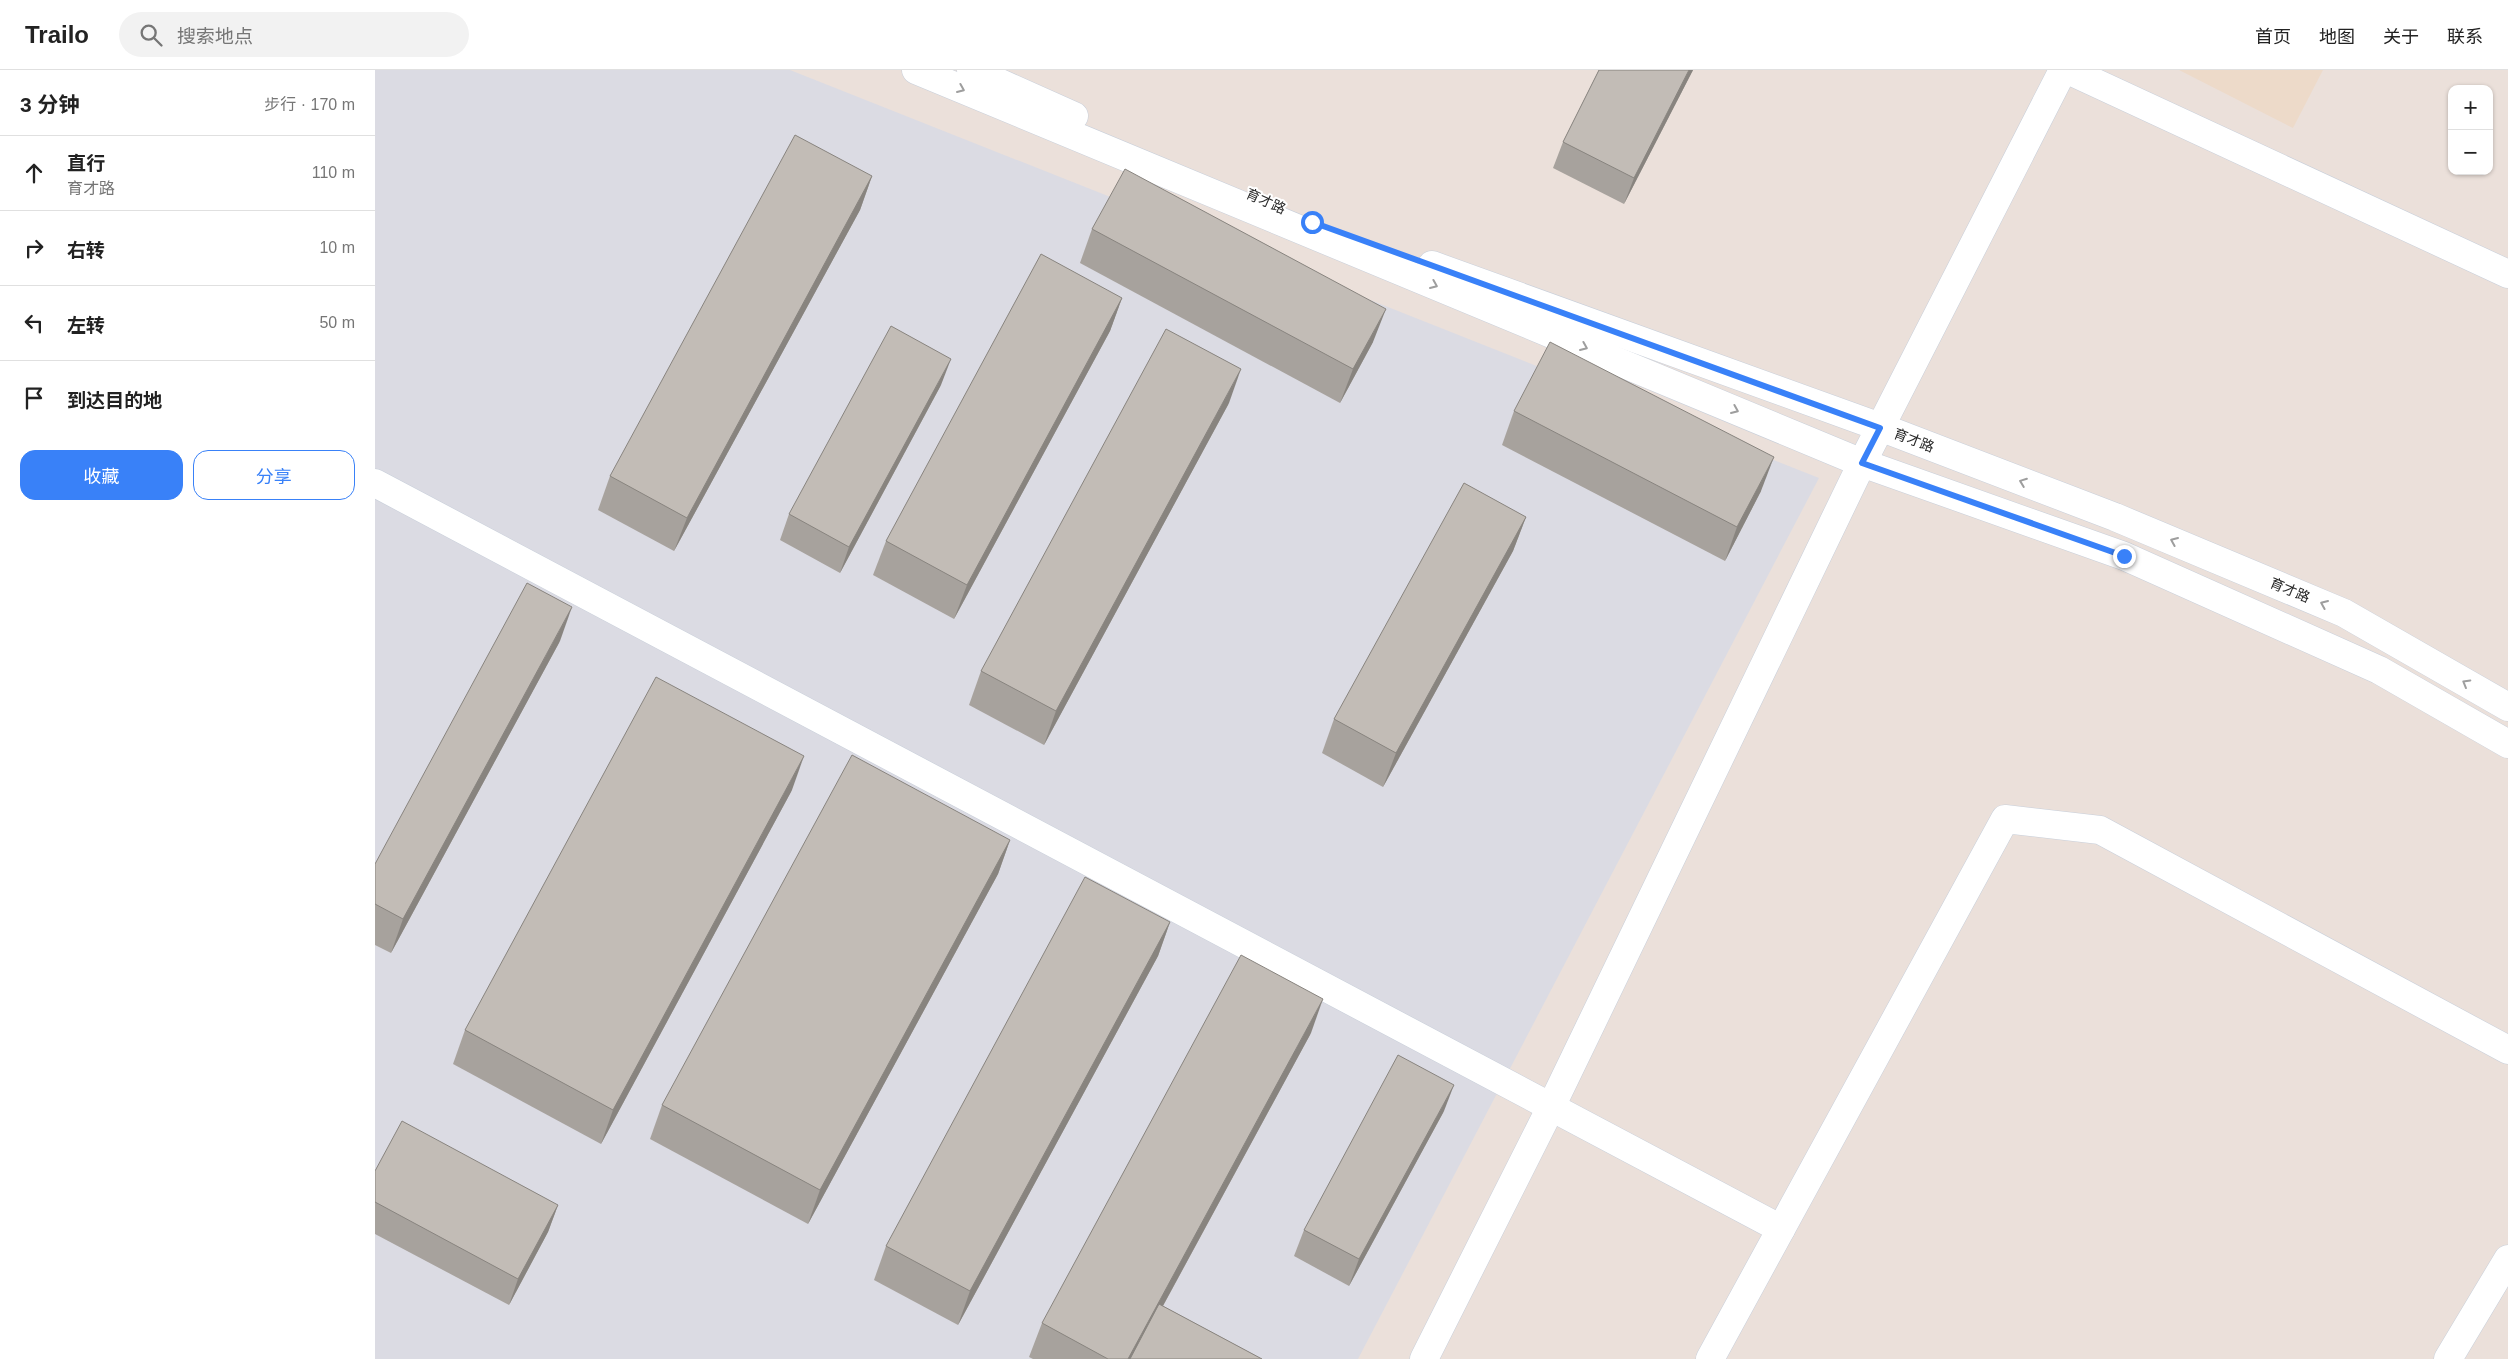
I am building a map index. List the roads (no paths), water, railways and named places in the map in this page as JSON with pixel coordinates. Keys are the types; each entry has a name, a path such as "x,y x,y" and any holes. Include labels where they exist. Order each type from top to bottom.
{"street":[{"path":"916,70 1862,463 2124,556 2379,670 2508,744"},
{"name":"育才路","path":"971,70 1312,222 1880,428 2115,517 2345,613 2508,708"},
{"path":"1424,1359 1551,1107 1862,463 2063,70"},
{"path":"2068,70 2508,274"},
{"path":"375,482 1781,1229"},
{"path":"1710,1359 2005,819 2100,830 2508,1050"},
{"path":"2448,1359 2508,1259"}]}
